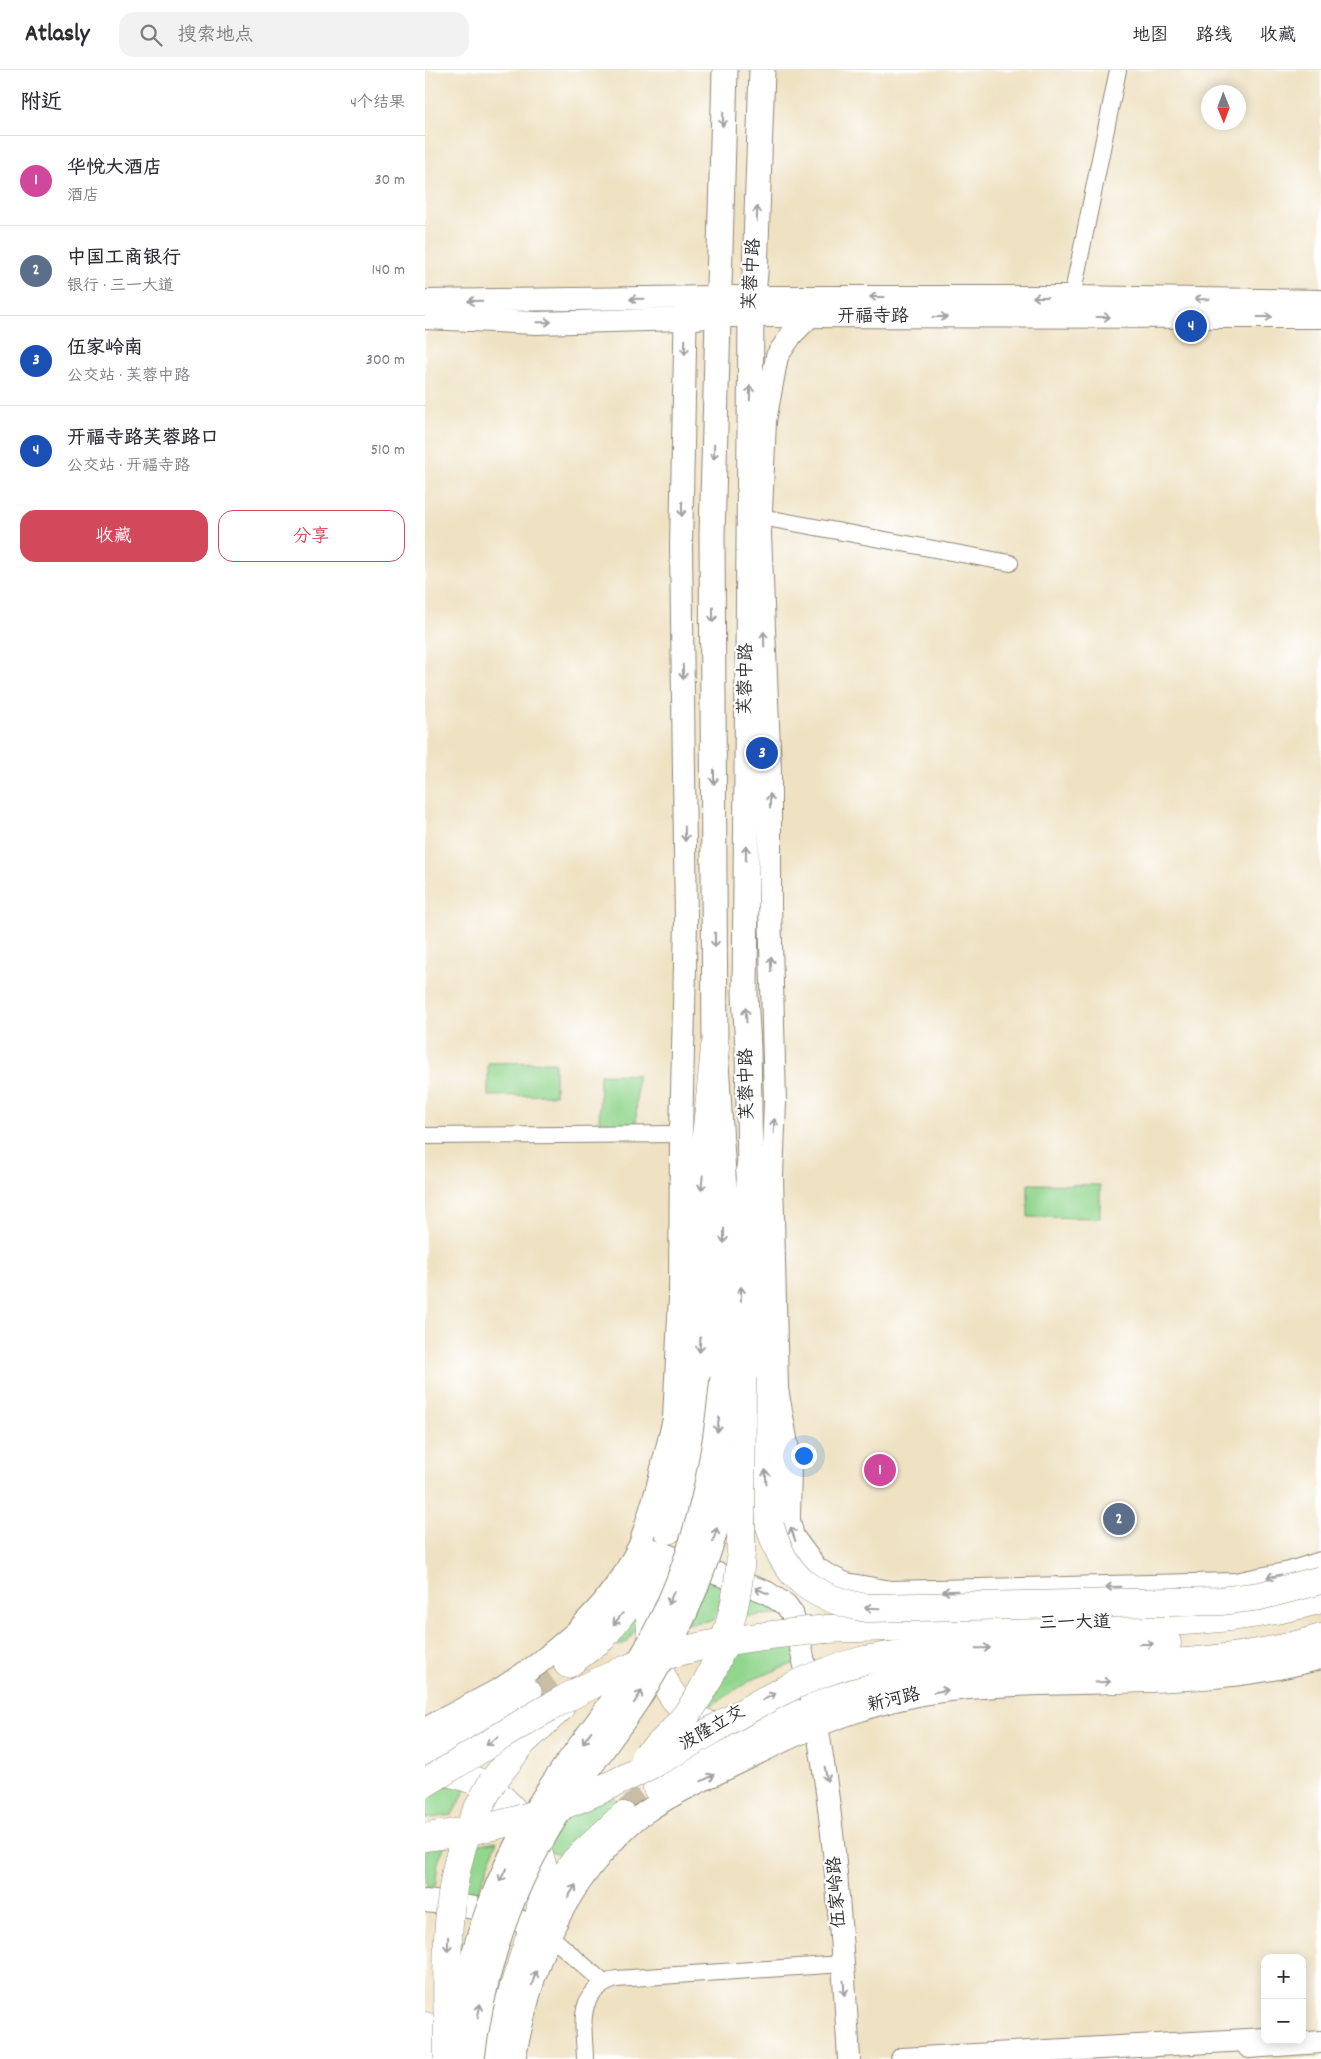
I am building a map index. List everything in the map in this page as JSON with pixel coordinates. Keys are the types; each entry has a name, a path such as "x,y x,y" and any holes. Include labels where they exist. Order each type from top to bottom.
{"highway":[{"path":"668,1530 682,1482 692,1431 698,1383 701,1318 701,1192 715,1047"},
{"path":"750,1169 763,1288 763,1428 769,1526 784,1562 797,1580 818,1595 839,1603 866,1608 1221,1601 1260,1596 1321,1580"},
{"path":"588,1796 649,1753 684,1716 709,1678 731,1625 740,1577 741,1553 732,1377"},
{"path":"568,1664 602,1638 642,1587 647,1554"},
{"path":"647,1554 651,1599 651,1631 659,1671 667,1690 677,1703 702,1723 739,1732 770,1728"},
{"name":"三一大道","path":"865,1660 921,1651 1183,1642 1231,1638 1288,1617 1321,1598"},
{"path":"1221,1601 1288,1617"},
{"path":"1235,1656 1288,1617"},
{"name":"三一大道","path":"580,1691 620,1672 694,1648 771,1635 827,1629 1134,1623 1220,1618 1288,1617 1321,1619"},
{"path":"657,1788 770,1728 812,1714 866,1688 909,1678 979,1671 1189,1661 1235,1656 1321,1638"},
{"name":"波隆立交","path":"425,1838 524,1820 588,1796 658,1761 773,1695 827,1670 865,1660"},
{"path":"425,1783 520,1724 580,1691"},
{"path":"448,2059 450,1912 453,1884 463,1846 475,1814 493,1781 523,1742 580,1691"},
{"path":"425,1753 528,1693"},
{"path":"425,1770 475,1780 496,1792 509,1803 535,1843 542,1863 543,1891 539,1929"},
{"path":"498,2059 506,2012 539,1929 571,1867 623,1816"},
{"path":"425,2026 425,2059"}],"main road":[{"name":"芙蓉中路","path":"725,70 712,535 715,1047 724,1190 732,1377"},
{"name":"芙蓉中路","path":"732,1377 750,1169 745,986 752,307 762,70"},
{"path":"763,1288 777,1389"},
{"path":"453,2059 466,1977 478,1935 497,1886 520,1840 544,1799 646,1649 673,1596 693,1542 707,1491 732,1377"},
{"path":"472,2059 487,1974 499,1934 522,1878 548,1828 652,1676 698,1584 724,1503 732,1377"}],"street":[{"path":"1072,297 1118,70"},
{"name":"开福寺路","path":"425,318 491,322 717,306 752,307 1072,297 1321,301"},
{"name":"开福寺路","path":"425,301 686,309"},
{"name":"开福寺路","path":"752,307 809,317 1321,317"},
{"path":"425,1730 501,1688 555,1652 602,1604 623,1576 647,1554 657,1489 674,1419 681,1297 681,1134 686,923 681,546 686,309"},
{"path":"809,317 791,334 777,356 765,421 761,517 770,772 770,904 775,1102 772,1175 777,1389 790,1461 789,1520 793,1536 816,1568 846,1584 891,1592 1235,1584 1321,1563"},
{"path":"761,517 1010,563"},
{"path":"425,1136 681,1134"},
{"path":"647,1554 766,1592 786,1605 816,1568"},
{"name":"伍家岭路","path":"786,1605 792,1613 795,1624 828,1788 834,1838 849,2059"},
{"name":"新河路","path":"514,2059 528,1996 539,1929 580,1879 624,1830 645,1812 812,1714 950,1690 1222,1676 1269,1670 1321,1658"},
{"path":"425,1901 479,1909 516,1918 539,1929 604,1983"},
{"path":"585,2059 585,2005 589,1996 604,1983 616,1979 843,1964"},
{"path":"1306,2037 1321,2036"},
{"path":"902,2059 1261,2039"},
{"path":"1028,2059 1321,2042"}],"green space":[{"path":"555,1062 555,1095 488,1096 488,1063"},
{"path":"600,1074 637,1075 636,1129 599,1129"},
{"path":"1028,1184 1100,1185 1100,1218 1028,1217"},
{"path":"706,1574 724,1580 721,1601 714,1620 685,1624"},
{"path":"745,1587 786,1613 740,1617"},
{"path":"632,1616 640,1622 627,1642 617,1646 613,1642"},
{"path":"794,1637 800,1661 751,1680 696,1715 725,1651"},
{"path":"470,1782 452,1815 425,1819 425,1788"},
{"path":"612,1793 619,1804 569,1859 543,1849 562,1815"},
{"path":"497,1841 478,1894 458,1890 468,1846"},
{"path":"446,1842 438,1862 435,1887 425,1887 425,1844"}],"tunnel":[{"path":"528,1693 568,1664"},
{"path":"623,1816 657,1788"}],"place":[{"name":"开福寺路芙蓉路口","path":"1191,326"},
{"name":"伍家岭南","path":"762,753"},
{"name":"华悦大酒店","path":"880,1470"},
{"name":"中国工商银行","path":"1119,1519"}]}
